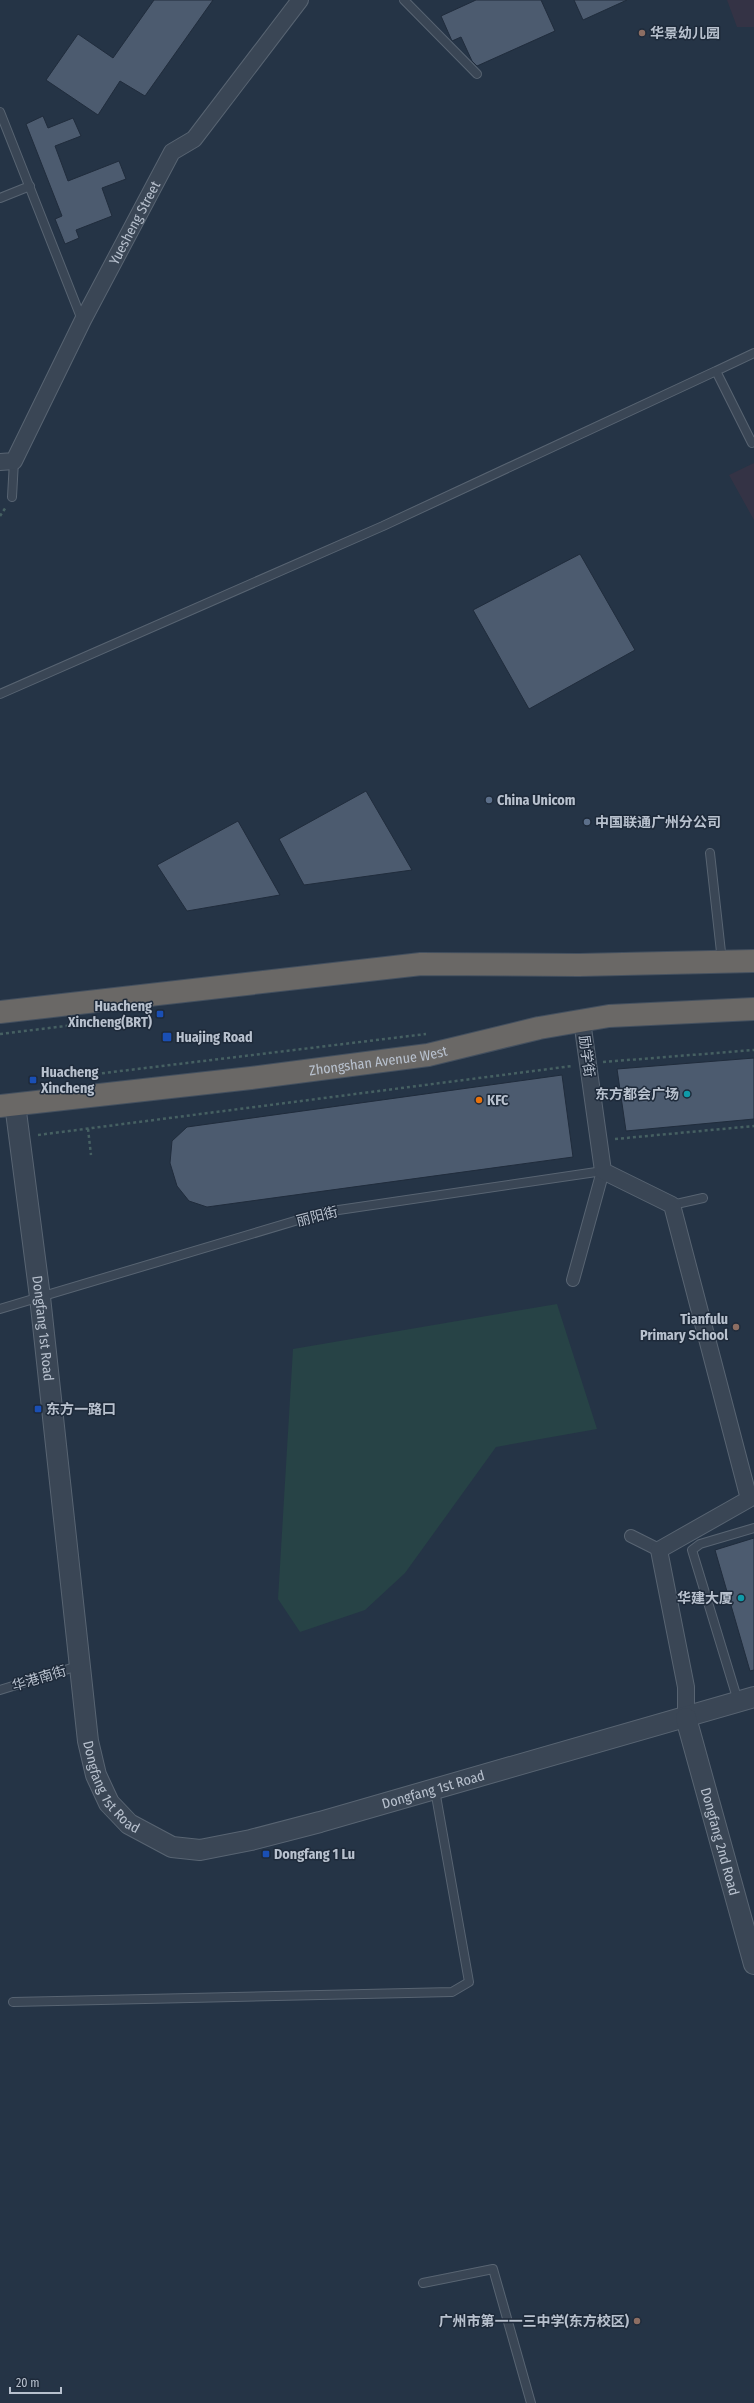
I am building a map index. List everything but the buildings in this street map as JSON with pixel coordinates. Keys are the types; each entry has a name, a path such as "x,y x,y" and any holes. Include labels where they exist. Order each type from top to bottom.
{"highway":[{"path":"0,1012 421,964 579,965 754,961"},
{"name":"Zhongshan Avenue West","path":"7,1105 251,1078 428,1054 539,1028 582,1020 662,1012 754,1009"}],"street":[{"name":"Yuesheng Street","path":"7,461 172,152 194,139 300,0"},
{"name":"励学街","path":"582,1020 602,1167"},
{"name":"Dongfang 1st Road","path":"7,1105 19,1138 40,1297 78,1666 88,1741 96,1776 109,1803 128,1824 172,1847 200,1850 251,1840 434,1790 746,1700"},
{"path":"573,1280 602,1167 672,1205 750,1499 659,1550"},
{"path":"631,1536 659,1550"},
{"path":"659,1550 686,1687 686,1718"},
{"name":"Dongfang 2nd Road","path":"686,1718 754,1964"}],"lane":[{"path":"404,0 477,74"},
{"path":"0,112 83,320"},
{"path":"0,198 30,186"},
{"path":"0,694 383,526 754,353"},
{"path":"716,371 752,443 754,442"},
{"path":"7,461 12,497"},
{"path":"710,853 722,961"},
{"name":"丽阳街","path":"0,1309 325,1212 602,1167"},
{"path":"672,1205 703,1198"},
{"path":"746,1700 692,1550 700,1544 754,1528"},
{"name":"华港南街","path":"0,1690 78,1666"},
{"path":"13,2002 452,1992 469,1982 434,1790"},
{"path":"423,2283 493,2269 532,2403"}],"path":[{"path":"95,1074 431,1033"},
{"path":"19,1138 588,1064 754,1050"},
{"path":"599,1141 754,1126"},
{"path":"88,1129 91,1155"}],"shaded area":[{"path":"727,0 754,0 754,27 737,27"},
{"path":"754,463 754,520 729,475"}],"green space":[{"path":"557,1304 597,1429 496,1447 405,1573 365,1610 300,1632 278,1599 293,1349"}],"place":[{"name":"华景幼儿园","path":"642,33"},
{"name":"China Unicom","path":"489,800"},
{"name":"中国联通广州分公司","path":"587,822"},
{"name":"Huacheng Xincheng(BRT)","path":"160,1014"},
{"name":"Huajing Road","path":"167,1037"},
{"name":"Huacheng Xincheng","path":"33,1080"},
{"name":"东方都会广场","path":"687,1094"},
{"name":"KFC","path":"479,1100"},
{"name":"Tianfulu Primary School","path":"736,1327"},
{"name":"东方一路口","path":"38,1409"},
{"name":"华建大厦","path":"741,1598"},
{"name":"Dongfang 1 Lu","path":"266,1854"},
{"name":"广州市第一一三中学(东方校区)","path":"637,2321"}]}
